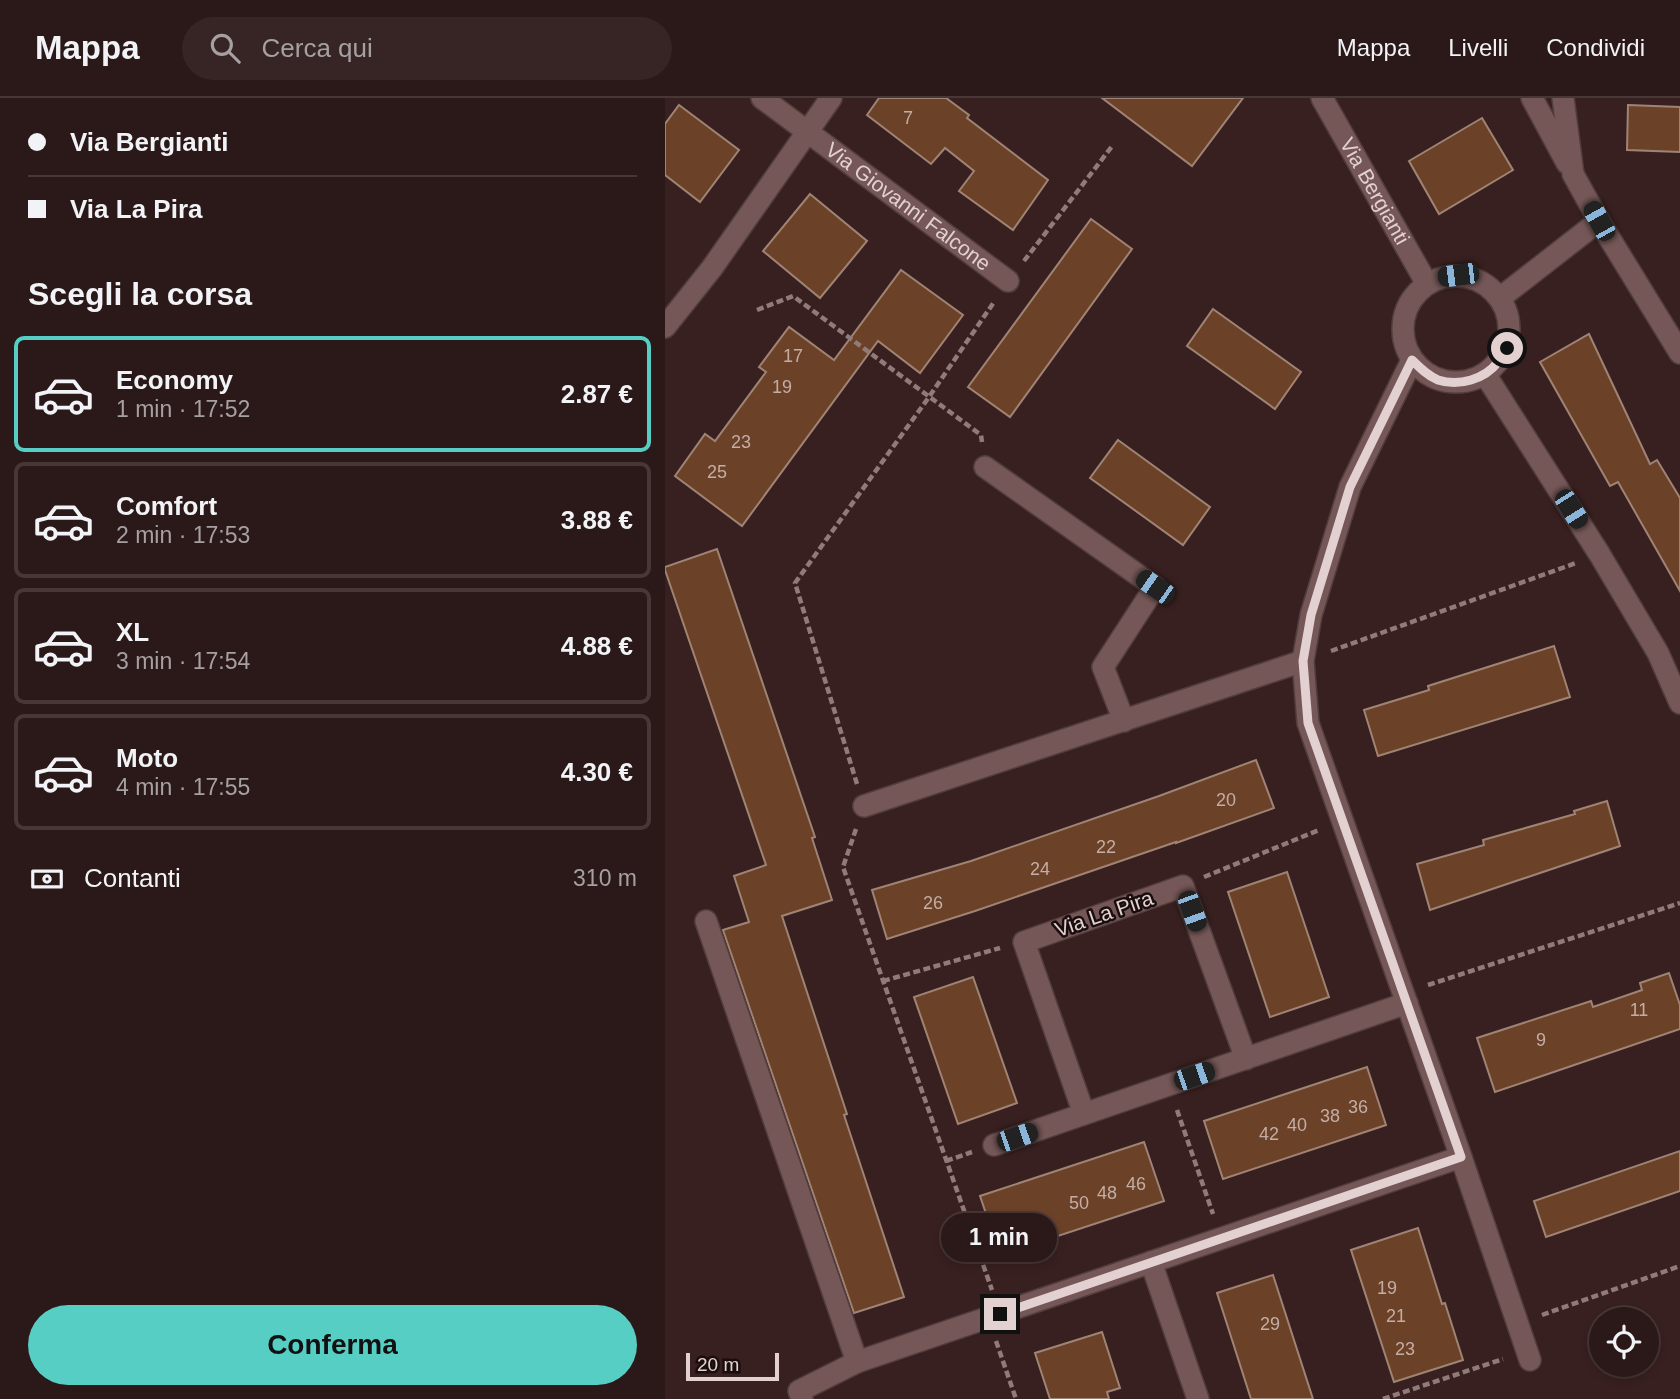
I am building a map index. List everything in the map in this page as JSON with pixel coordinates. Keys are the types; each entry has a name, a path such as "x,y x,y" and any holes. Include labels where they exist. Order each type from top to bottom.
{"street":[{"name":"Via Giovanni Falcone","path":"762,98 1008,281"},
{"name":"Via Giovanni Falcone","path":"665,327 712,268 831,98"},
{"name":"Via Bergianti","path":"1322,98 1427,284"},
{"path":"1532,98 1599,221 1680,354"},
{"path":"1563,98 1573,174"},
{"path":"1500,298 1599,221"},
{"path":"1458,275 1474,278 1489,286 1500,298 1508,314 1510,331 1507,348 1498,363 1485,374 1470,381 1454,383 1438,380 1423,372 1412,360 1403,336 1405,311 1414,296 1427,284 1442,277 1458,275"},
{"path":"1412,360 1350,487 1311,615 1303,661 1308,723 1529,1355"},
{"path":"1485,374 1600,555 1658,653 1680,703"},
{"path":"985,467 1155,587 1103,667 1124,721"},
{"path":"864,806 1303,661"},
{"path":"1183,886 1246,1059"},
{"name":"Via La Pira","path":"1024,942 1183,886"},
{"path":"706,921 857,1362"},
{"path":"1024,942 1084,1114"},
{"path":"994,1145 1246,1059 1405,998"},
{"path":"802,1399 799,1391 857,1362 1461,1157"},
{"path":"1151,1262 1198,1399"}],"path":[{"path":"1016,1399 994,1316 843,867 864,806 795,583 929,397 1008,281 1114,145"},
{"path":"757,310 793,296 981,435 985,467"},
{"path":"1303,661 1600,555"},
{"path":"1183,886 1343,820"},
{"path":"1405,998 1680,903"},
{"path":"883,981 1024,942"},
{"path":"1168,1085 1221,1238"},
{"path":"1518,1323 1680,1266"},
{"path":"1383,1399 1529,1355"}],"building":[{"path":"879,98 946,98 969,115 967,118 1048,180 1013,230 959,191 974,171 945,148 931,164 867,115"},
{"path":"1102,98 1243,98 1192,166"},
{"path":"679,105 739,150 700,202 665,175 665,124"},
{"path":"1628,105 1680,107 1680,152 1627,150"},
{"path":"1482,118 1513,170 1439,214 1409,161"},
{"path":"810,194 867,241 820,298 763,251"},
{"path":"1091,219 1132,249 1010,417 968,387"},
{"path":"901,270 963,315 920,373 878,341 742,526 675,476 705,434 715,441 766,372 759,367 789,327 834,360"},
{"path":"1213,309 1301,372 1275,409 1187,346"},
{"path":"1589,334 1650,464 1657,460 1680,498 1680,591 1618,482 1610,486 1540,362"},
{"path":"1118,440 1210,507 1183,545 1090,478"},
{"path":"717,549 815,837 812,838 832,900 782,916 904,1297 854,1313 723,930 749,922 734,876 766,865 665,570 665,567"},
{"path":"1554,646 1570,697 1378,756 1364,710 1429,690 1428,686"},
{"path":"1256,760 1274,808 887,939 872,890 971,861"},
{"path":"1607,801 1620,846 1430,910 1417,864 1484,845 1483,840 1575,814 1574,811"},
{"path":"1287,872 1329,997 1270,1017 1228,892"},
{"path":"1669,973 1680,1005 1680,1029 1495,1092 1477,1038 1591,1001 1593,1007 1642,990 1640,983"},
{"path":"973,977 1017,1103 958,1124 914,997"},
{"path":"1367,1067 1386,1125 1223,1179 1204,1121"},
{"path":"1144,1142 1164,1201 1000,1255 980,1196"},
{"path":"1680,1151 1680,1191 1546,1237 1534,1201"},
{"path":"1418,1228 1463,1360 1394,1382 1351,1250"},
{"path":"1273,1275 1313,1399 1251,1399 1217,1293"},
{"path":"1102,1332 1120,1388 1107,1392 1109,1399 1050,1399 1035,1353"}],"route":[{"path":"1000,1314 1461,1157 1308,723 1303,661 1311,615 1350,487 1412,360 1423,372 1438,380 1454,383 1470,381 1485,374 1498,363 1507,348"}]}
